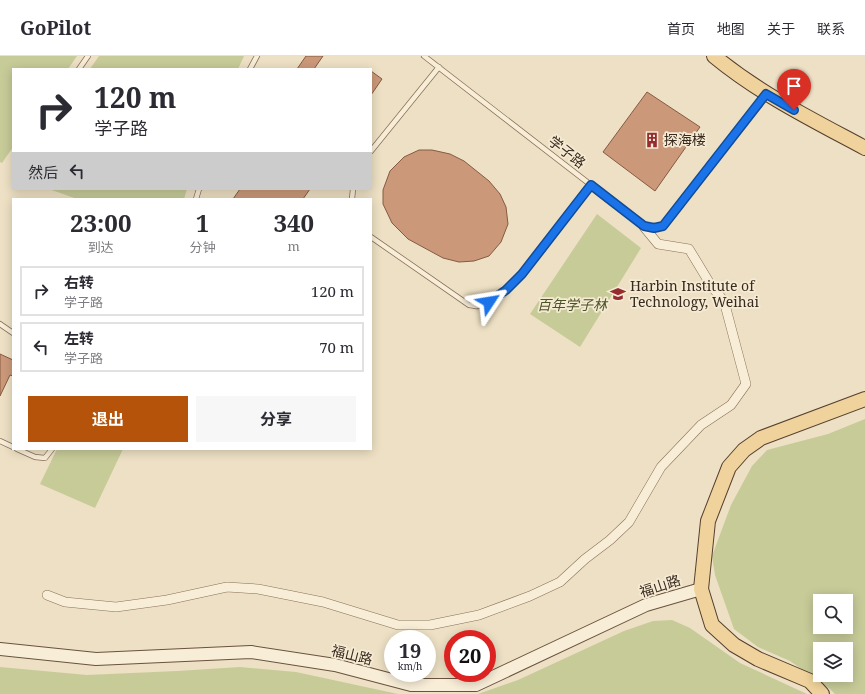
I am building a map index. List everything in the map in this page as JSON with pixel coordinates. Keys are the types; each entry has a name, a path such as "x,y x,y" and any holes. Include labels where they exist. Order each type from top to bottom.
{"main road":[{"path":"714,56 737,75 781,104 865,148"},
{"path":"822,694 810,681 758,660 734,645 712,625 701,589 708,521 729,467 744,450 761,438 865,399"},
{"name":"福山路","path":"0,649 96,659 251,652 335,665 411,685 476,685 646,605 701,589"}],"street":[{"path":"47,595 65,602 116,607 167,600 227,587 258,589 323,602 398,625 430,625 479,615 530,596 560,582 629,522 661,467 701,425 730,405 746,384 724,301 712,287 689,249 658,244 644,227"}],"lane":[{"path":"80,68 88,56"},
{"path":"250,68 256,56"},
{"name":"学子路","path":"424,56 644,226 654,228 663,226 766,94"},
{"path":"372,150 439,67"},
{"path":"372,238 469,305 478,306 489,302 517,280 591,185"},
{"path":"0,324 12,332"},
{"path":"0,441 12,447"},
{"path":"19,450 35,457 45,458 51,450"}],"green space":[{"path":"0,56 77,56 69,68 12,68 12,148 2,163 0,162"},
{"path":"99,56 244,56 238,68 91,68"},
{"path":"52,190 187,190 184,198 74,198"},
{"name":"百年学子林","path":"597,214 641,248 580,347 530,314"},
{"path":"865,419 865,694 835,694 820,682 853,682 853,642 813,642 813,677 790,661 758,647 734,629 715,575 712,556 731,505 752,466 767,450 828,434"},
{"path":"57,450 123,450 95,508 40,484"},
{"path":"672,620 690,628 740,663 807,694 478,694 518,680 624,631 653,621"},
{"path":"0,667 87,675 240,667 296,672 398,694 0,694"}],"building":[{"path":"306,56 323,56 315,68 298,68"},
{"path":"372,72 382,79 372,94"},
{"name":"探海楼","path":"647,92 700,127 655,191 603,152"},
{"path":"419,150 432,150 450,154 464,161 489,181 500,194 506,207 508,224 501,242 489,256 474,261 459,262 443,258 408,239 392,223 383,204 383,190 390,171 404,157"},
{"path":"239,190 309,190 304,198 234,198"},
{"path":"0,354 12,360 12,376 10,375 0,396"}],"place":[{"name":"探海楼","path":"652,140"},
{"name":"Harbin Institute of Technology, Weihai","path":"618,294"}],"route":[{"path":"489,302 506,290 522,274 591,185 644,226 654,228 663,226 766,94 781,104 794,110"}]}
